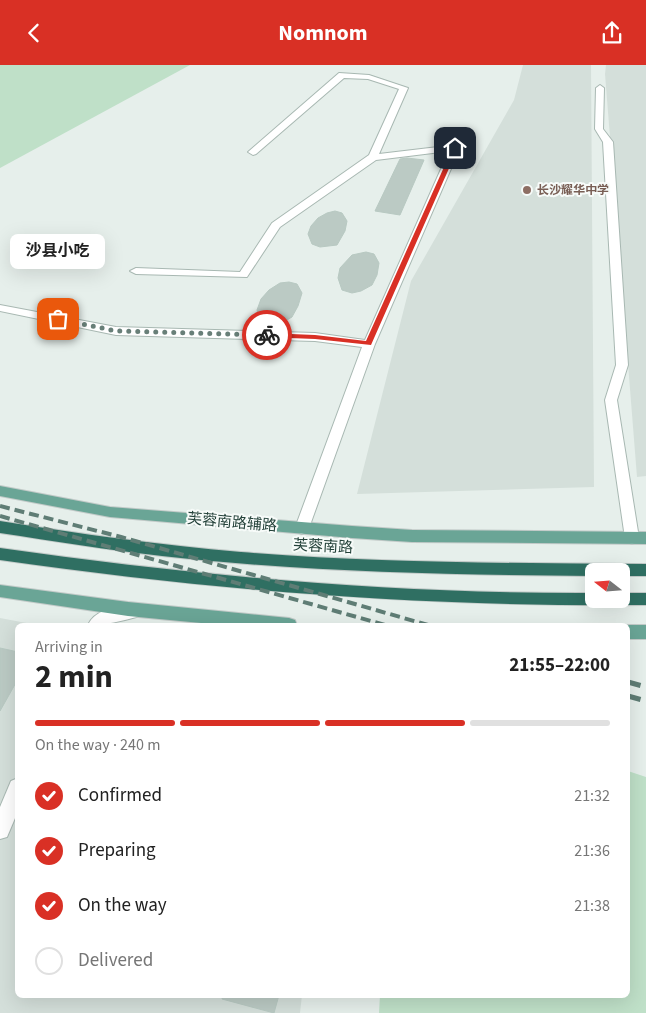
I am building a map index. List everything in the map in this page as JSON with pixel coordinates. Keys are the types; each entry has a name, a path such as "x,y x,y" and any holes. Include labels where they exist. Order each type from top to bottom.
{"highway":[{"name":"芙蓉南路","path":"0,527 120,546 261,560 403,568 646,570"},
{"path":"0,554 198,580 498,598 646,599"}],"main road":[{"name":"芙蓉南路辅路","path":"0,491 110,512 302,528 412,536 639,538"},
{"path":"0,591 140,610 269,623"},
{"path":"630,633 646,632"}],"street":[{"path":"253,152 342,75 368,77 404,88 373,157"},
{"path":"600,87 599,129 608,142 622,365 611,400 639,538"},
{"path":"136,271 244,275 276,225 373,157 455,148 369,344 302,528"},
{"path":"0,309 116,331 315,337 369,344"},
{"path":"99,623 110,615 140,610"},
{"path":"0,830 15,794"}],"shaded area":[{"name":"长沙耀华中学","path":"523,65 591,65 594,487 357,494 411,281 514,100"},
{"path":"606,65 646,65 646,476 637,477 605,74"},
{"path":"0,618 26,623 15,623 15,998 302,998 300,1013 0,1013"}],"green space":[{"path":"0,65 190,65 0,168"},
{"path":"630,772 646,777 646,1013 379,1013 380,998 630,998"}],"building":[{"path":"400,159 424,160 400,215 375,211"},
{"path":"335,211 342,213 347,221 345,231 337,245 320,247 312,244 308,234 311,226 318,218"},
{"path":"366,252 374,254 379,263 377,275 372,285 352,293 342,290 338,278 340,268 352,255"},
{"path":"289,282 297,284 302,293 292,317 280,324 270,326 260,323 257,310 261,299 269,290 280,283"},
{"path":"0,648 15,651 15,684 0,711"},
{"path":"222,998 278,998 274,1013"}],"railway":[{"path":"0,506 121,537 421,623"},
{"path":"0,516 378,623"},
{"path":"630,683 646,687"},
{"path":"630,697 646,701"}],"way so far":[{"path":"58,319 116,331 267,335"}],"place":[{"name":"长沙耀华中学","path":"527,190"},
{"name":"沙县小吃","path":"58,319"}],"route":[{"path":"267,335 315,337 369,344 455,148"}]}
